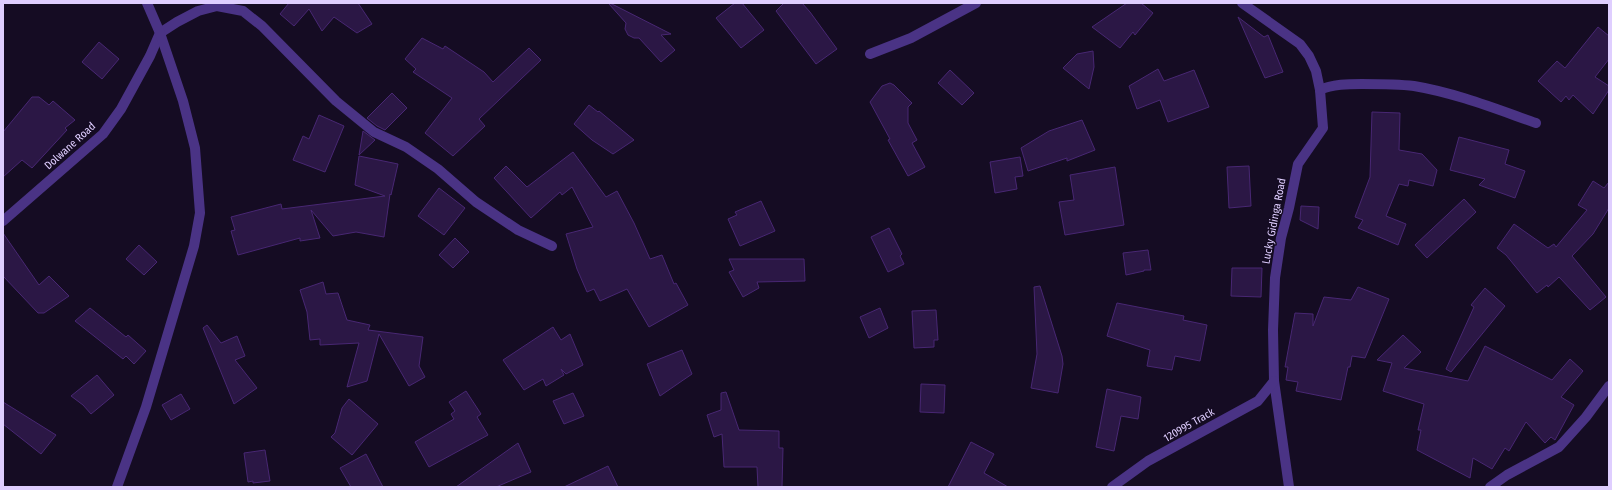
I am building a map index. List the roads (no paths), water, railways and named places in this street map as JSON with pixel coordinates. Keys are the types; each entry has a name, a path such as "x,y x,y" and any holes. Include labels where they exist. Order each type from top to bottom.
{"street":[{"path":"117,487 146,407 194,246 200,213 199,183 195,148 183,101 160,33 147,3"},
{"path":"870,54 912,38 976,3"},
{"name":"Lucky Gidinga Road","path":"1242,3 1300,44 1314,66 1320,90 1323,128 1298,164 1281,238 1275,278 1273,330 1274,381 1289,487"},
{"path":"160,33 198,11 217,6 243,11 262,26 336,101 374,132 413,152 438,169 476,202 518,230 552,246"},
{"name":"Dolwane Road","path":"3,221 103,134 121,109 150,56 160,33"},
{"path":"1320,90 1348,84 1413,86 1479,102 1536,124"},
{"name":"120995 Track","path":"1112,487 1148,461 1258,401 1274,381"},
{"path":"1490,487 1507,475 1559,447 1586,417 1609,386"}]}
